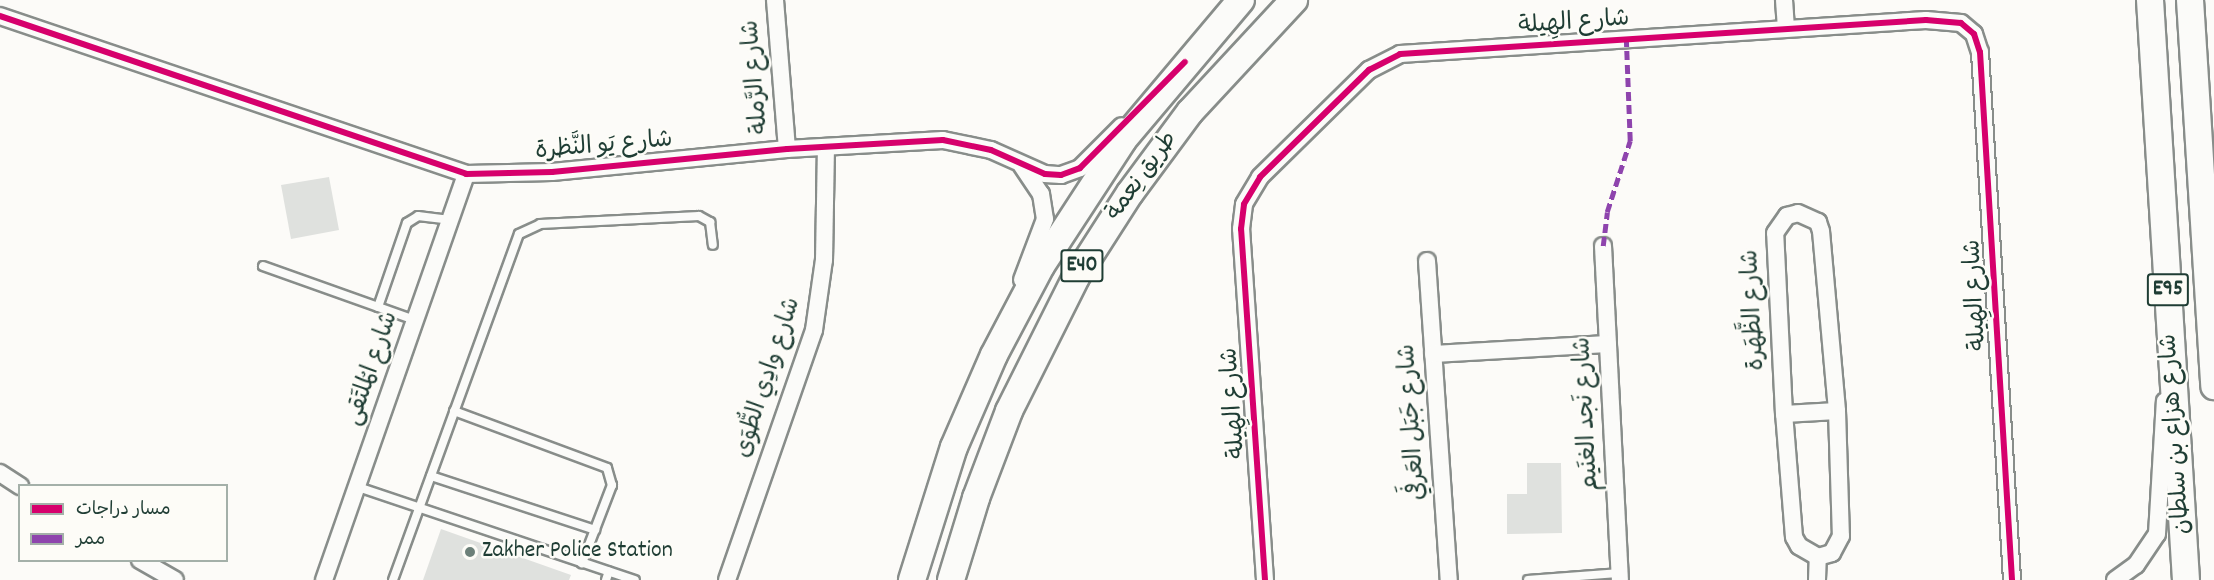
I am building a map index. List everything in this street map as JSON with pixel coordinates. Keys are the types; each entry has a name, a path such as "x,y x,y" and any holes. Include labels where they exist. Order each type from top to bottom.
{"main road":[{"name":"طريق نِعمة","path":"912,580 942,478 994,355 1041,266 1094,182 1185,62 1240,0"},
{"name":"طريق نِعمة","path":"951,580 976,498 1009,411 1076,277 1130,193 1178,128 1294,0"},
{"name":"شارع هزاع بن سلطان","path":"2151,0 2186,580"},
{"name":"شارع هزاع بن سلطان","path":"2190,0 2214,386"}],"street":[{"name":"شارع الرَّملة","path":"775,0 787,149"},
{"path":"1784,0 1786,28"},
{"name":"شارع يَو النَّظرة","path":"0,16 466,174 552,172 787,149 943,140 991,150 1045,174 1061,175 1080,168 1185,62"},
{"name":"شارع الهِيلة","path":"1265,580 1241,229 1244,204 1260,177 1369,70 1400,54 1786,28 1949,20 1961,23 1974,34 1980,52 2012,580"},
{"name":"شارع وادِي الطُّوَى","path":"727,580 814,330 823,272 826,148"},
{"name":"شارع يَو النَّظرة","path":"994,355 1045,219 1041,195 1021,165"},
{"name":"شارع المُلتَقى","path":"324,580 466,174"},
{"name":"شارع الظَّهَرة","path":"1798,213 1818,222 1821,231 1837,411 1841,536 1832,553 1818,557 1804,550 1794,537 1784,414 1775,232 1787,216 1798,213"},
{"name":"شارع نَجد الغنَيم","path":"1603,246 1620,577"},
{"name":"شارع جَبَل العَرفَي","path":"1427,261 1449,580"},
{"path":"2115,580 2136,565 2157,534 2171,338"},
{"path":"1433,354 1608,344"},
{"path":"1784,414 1837,411"},
{"path":"0,473 18,485"},
{"path":"1817,580 1818,557"},
{"path":"142,562 175,580"}],"lane":[{"path":"378,307 407,223 418,216 450,220"},
{"path":"393,580 513,245 523,230 540,224 699,216 710,222 713,245"},
{"path":"263,266 415,320"},
{"path":"454,411 607,468 612,485 582,563"},
{"path":"430,476 595,530"},
{"path":"358,487 582,563 608,576 635,580"},
{"path":"1528,580 1620,577"}],"building":[{"path":"329,177 339,230 291,239 281,185"},
{"path":"1527,463 1561,463 1562,533 1507,534 1507,494 1527,494"},
{"name":"Zakher Police Station","path":"441,529 571,575 569,580 423,580"}],"marked path":[{"path":"1603,246 1607,212 1630,141 1626,39"}],"cycle path":[{"path":"0,16 466,174 552,172 787,149 943,140 991,150 1045,174 1061,175 1080,168 1185,62"},
{"path":"1265,580 1241,229 1244,204 1260,177 1369,70 1400,54 1926,20 1961,23 1974,34 1980,52 2012,580"}],"place":[{"name":"Zakher Police Station","path":"470,552"}]}
